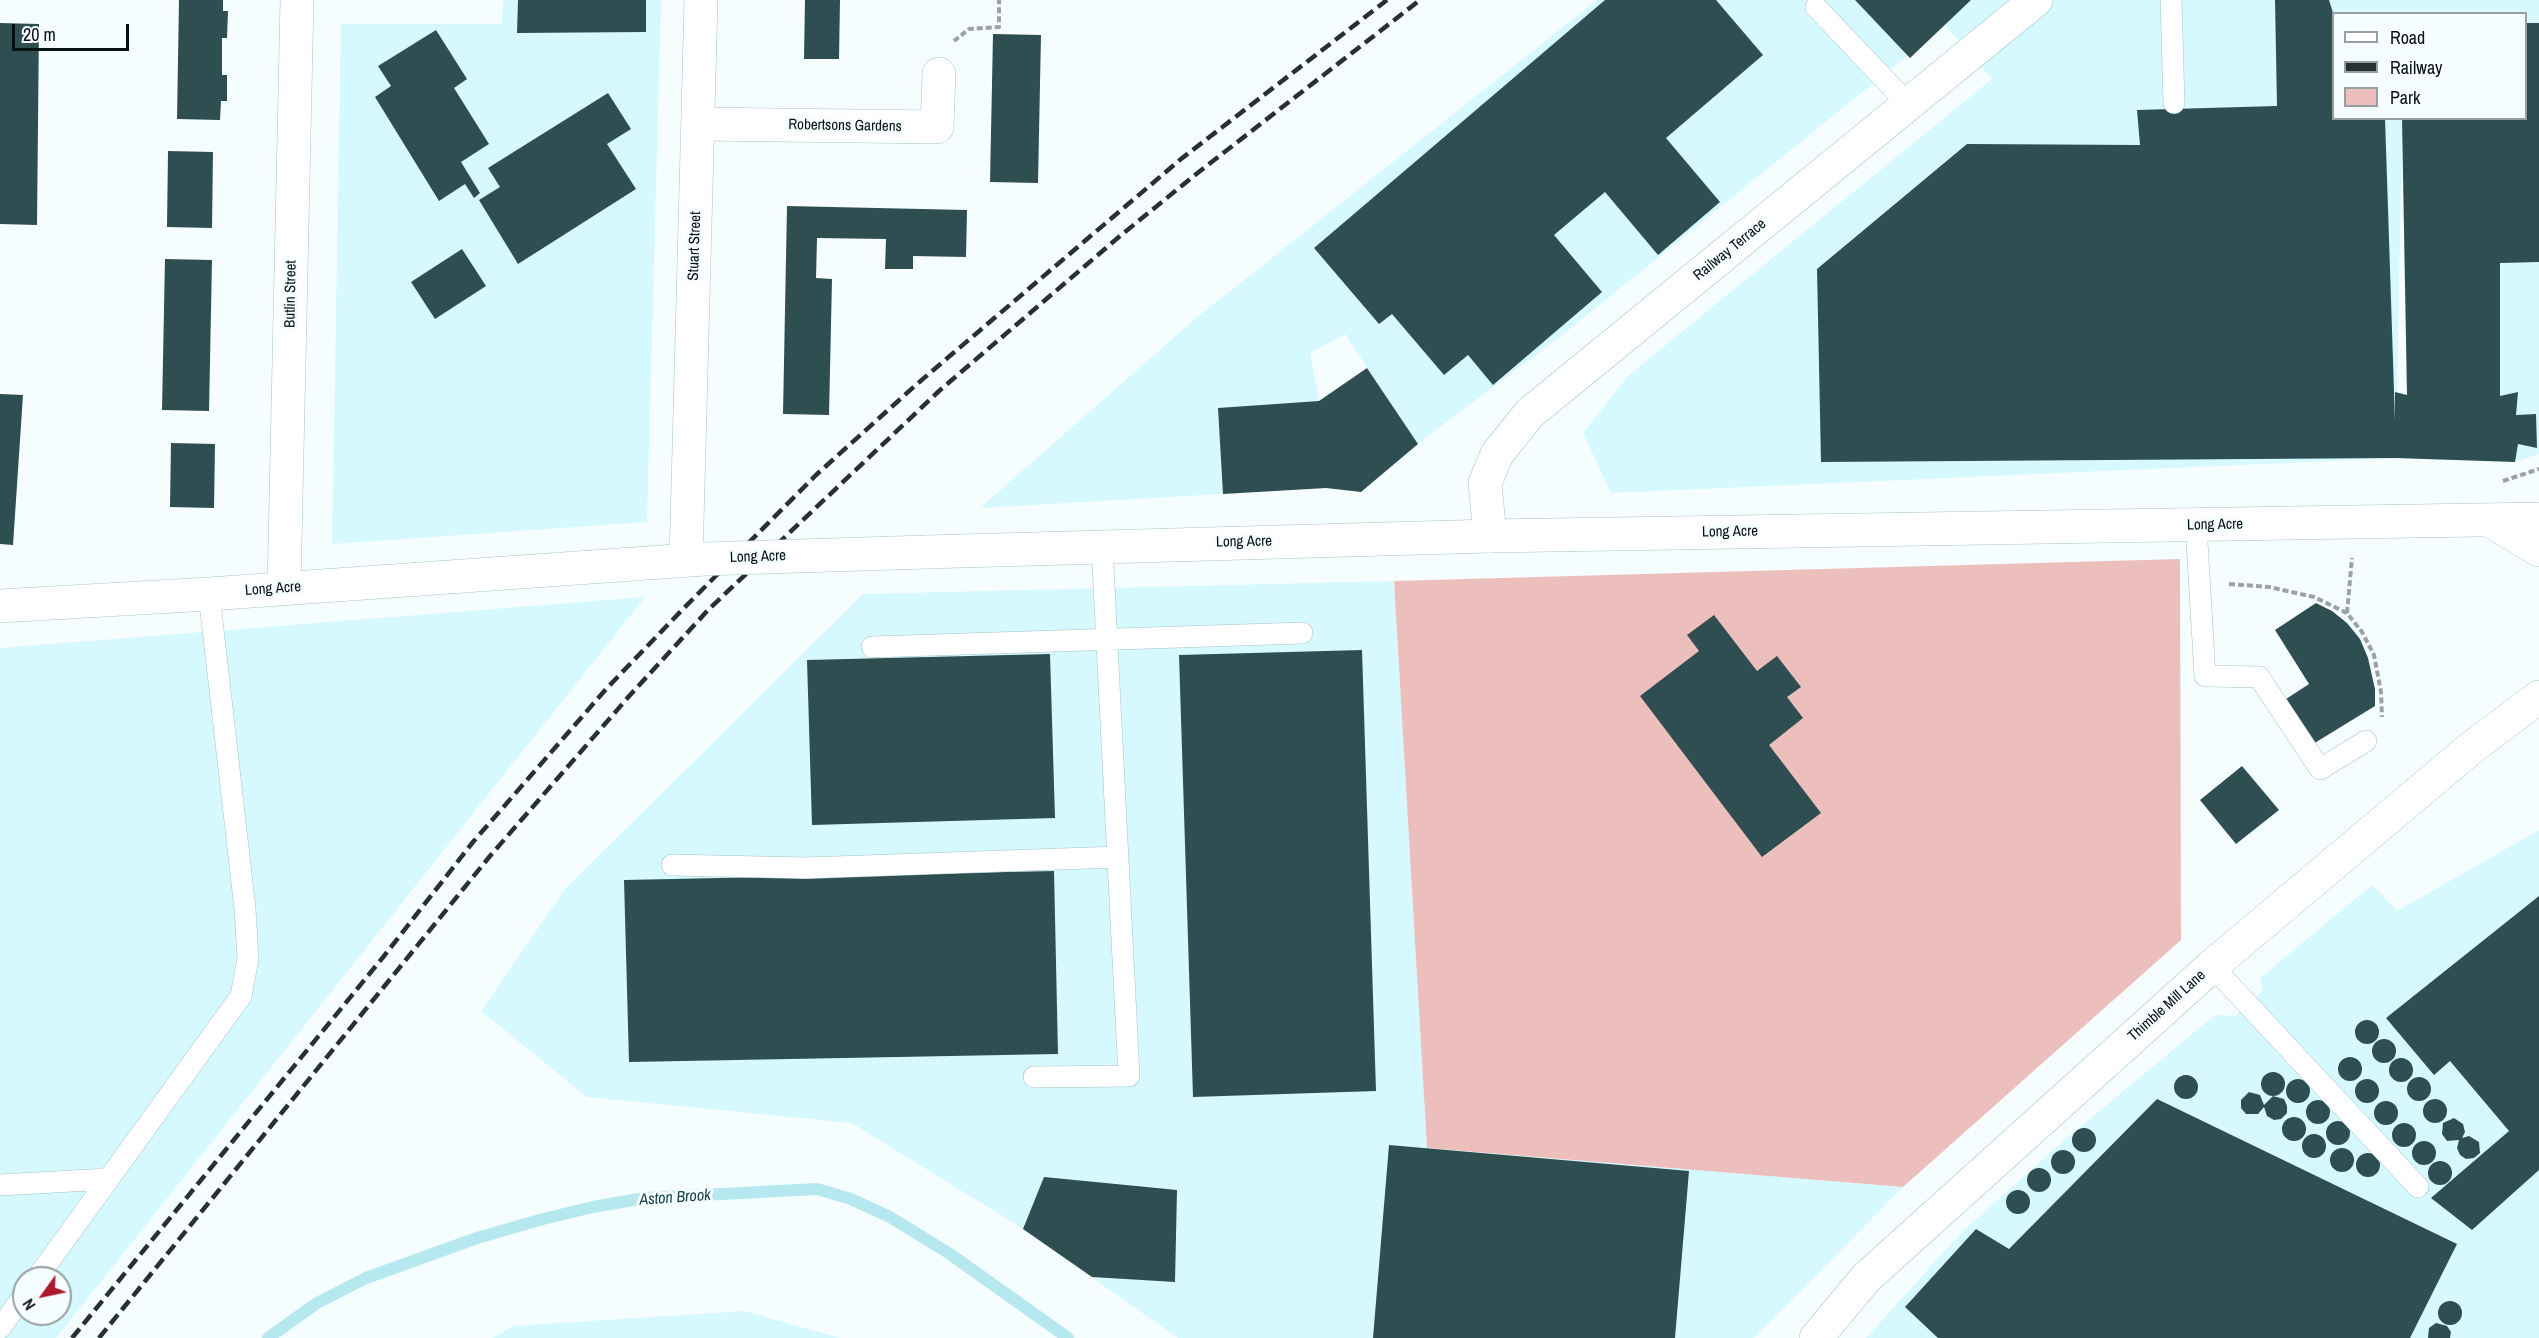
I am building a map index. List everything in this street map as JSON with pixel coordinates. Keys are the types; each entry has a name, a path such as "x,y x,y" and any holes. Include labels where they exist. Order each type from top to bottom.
{"street":[{"name":"Butlin Street","path":"284,588 297,0"},
{"name":"Stuart Street","path":"695,560 688,492 701,0"},
{"name":"Railway Terrace","path":"1490,536 1485,483 1497,454 1530,413 2036,0"},
{"name":"Robertsons Gardens","path":"699,124 938,127 939,74"},
{"path":"2489,520 2539,505"},
{"name":"Long Acre","path":"0,606 209,594 695,560 926,552 1490,536 2539,519"},
{"name":"Long Acre","path":"2489,520 2539,529"},
{"path":"2489,520 2539,550"},
{"name":"Thimble Mill Lane","path":"1816,1338 1866,1278 2212,966 2470,749 2539,697"}],"lane":[{"path":"2171,0 2174,103"},
{"path":"1816,7 1908,104"},
{"path":"2196,525 2205,676 2259,677 2320,769 2366,741"},
{"path":"1034,1077 1129,1076 1102,546"},
{"path":"46,1266 241,996 248,958 245,909 209,594"},
{"path":"872,647 1302,633"},
{"path":"672,865 806,868 1118,857"},
{"path":"2212,966 2418,1187"},
{"path":"0,1185 108,1179"},
{"path":"0,1328 12,1312"}],"path":[{"path":"939,74 949,65 949,52 955,38 969,29 999,27 999,0"},
{"path":"2500,482 2539,469"},
{"path":"2347,614 2351,576"},
{"path":"2199,581 2269,587 2314,597 2347,614 2362,632 2374,655 2381,692 2383,721"}],"shaded area":[{"path":"503,0 661,0 647,522 332,544 341,24 502,24"},
{"path":"1597,0 2539,0 2539,454 2515,462 2396,458 1611,493 1583,433 1629,375 1992,79 1945,25 1566,332 1418,444 1345,334 1310,353 1319,401 1326,488 980,508 1195,319","holes":["2402,132 2407,394 2397,392"]},
{"path":"1394,581 1427,1148 1903,1187 1754,1338 1178,1338 1023,1229 852,1123 587,1097 481,1011 565,889 863,594"},
{"path":"645,597 72,1318 72,1266 12,1266 12,1326 66,1326 56,1338 0,1338 0,648"},
{"path":"2539,830 2539,1338 1866,1338 1964,1230 2068,1137 2215,1015 2235,1016 2263,990 2260,978 2372,885 2397,911"},
{"path":"744,1311 840,1338 492,1338 513,1326"}],"green space":[{"path":"2180,559 2181,940 1903,1187 1427,1148 1394,581"}],"building":[{"path":"179,0 223,0 223,11 228,11 227,38 222,38 222,75 227,75 227,101 221,101 220,120 177,119"},
{"path":"518,0 646,0 646,32 517,33"},
{"path":"805,0 840,0 839,59 804,59"},
{"path":"1605,0 1716,0 1763,55 1666,138 1720,202 1658,255 1605,192 1554,235 1602,292 1493,385 1468,355 1444,375 1392,314 1379,324 1314,248"},
{"path":"1855,0 1971,0 1910,58"},
{"path":"2275,0 2329,0 2333,12 2332,120 2385,120 2395,421 2395,392 2407,395 2402,120 2527,120 2527,23 2539,23 2539,262 2500,263 2500,396 2518,392 2516,415 2536,414 2537,448 2518,444 2515,462 2396,458 1821,462 1817,269 1967,144 2140,145 2137,110 2277,106"},
{"path":"0,23 39,24 37,225 0,224"},
{"path":"436,30 467,79 454,88 489,144 461,162 480,193 474,198 465,184 439,201 375,97 391,86 378,66"},
{"path":"993,34 1041,35 1038,183 990,182"},
{"path":"608,93 631,129 607,144 636,189 518,264 479,200 500,187 488,168"},
{"path":"168,151 213,152 212,228 167,227"},
{"path":"787,206 967,210 966,257 913,256 913,269 885,269 886,239 817,238 816,278 832,279 829,415 783,414"},
{"path":"462,249 486,286 435,319 411,282"},
{"path":"165,259 212,260 209,411 162,410"},
{"path":"1367,368 1418,444 1361,492 1326,488 1223,494 1218,408 1319,401"},
{"path":"0,394 23,395 13,545 0,544"},
{"path":"171,443 215,444 214,508 170,507"},
{"path":"2316,603 2332,611 2347,623 2360,639 2368,658 2375,689 2375,706 2313,744 2283,701 2309,684 2275,630"},
{"path":"1714,615 1757,671 1777,656 1801,687 1787,697 1803,718 1769,745 1821,813 1762,857 1640,696 1699,651 1687,635"},
{"path":"1362,650 1376,1091 1193,1097 1179,655"},
{"path":"1050,654 1055,818 812,825 807,660"},
{"path":"2242,766 2279,810 2236,844 2200,800"},
{"path":"1054,871 1058,1054 629,1062 624,880"},
{"path":"2539,896 2539,1170 2472,1230 2431,1198 2509,1131 2450,1061 2434,1075 2386,1018"},
{"path":"2367,1020 2372,1021 2378,1027 2378,1037 2372,1043 2367,1044 2362,1043 2356,1037 2355,1032 2356,1027 2362,1021"},
{"path":"2384,1039 2392,1043 2396,1051 2392,1059 2384,1063 2376,1059 2372,1051 2376,1043"},
{"path":"2350,1057 2355,1058 2361,1064 2361,1074 2355,1080 2350,1081 2345,1080 2339,1074 2338,1069 2339,1064 2345,1058"},
{"path":"2401,1058 2406,1059 2412,1065 2412,1075 2406,1081 2401,1082 2396,1081 2390,1075 2389,1070 2390,1065 2396,1059"},
{"path":"2273,1072 2278,1073 2284,1079 2284,1089 2278,1095 2273,1096 2268,1095 2262,1089 2261,1084 2262,1079 2268,1073"},
{"path":"2186,1075 2191,1076 2197,1082 2197,1092 2191,1098 2186,1099 2181,1098 2175,1092 2174,1087 2175,1082 2181,1076"},
{"path":"2419,1077 2424,1078 2430,1084 2430,1094 2424,1100 2419,1101 2414,1100 2408,1094 2407,1089 2408,1084 2414,1078"},
{"path":"2298,1079 2303,1080 2309,1086 2309,1096 2303,1102 2298,1103 2293,1102 2287,1096 2286,1091 2287,1086 2293,1080"},
{"path":"2367,1079 2375,1083 2379,1091 2375,1099 2367,1103 2359,1099 2355,1091 2359,1083"},
{"path":"2249,1092 2260,1095 2264,1105 2273,1096 2284,1099 2287,1113 2281,1119 2274,1120 2267,1116 2264,1107 2258,1114 2246,1114 2241,1108 2241,1100"},
{"path":"2157,1099 2457,1244 2410,1338 1938,1338 1905,1307 1976,1229 2009,1249"},
{"path":"2435,1099 2440,1100 2446,1106 2446,1116 2440,1122 2435,1123 2430,1122 2424,1116 2423,1111 2424,1106 2430,1100"},
{"path":"2318,1100 2323,1101 2329,1107 2329,1117 2323,1123 2318,1124 2313,1123 2307,1117 2306,1112 2307,1107 2313,1101"},
{"path":"2386,1101 2394,1105 2398,1113 2394,1121 2386,1125 2378,1121 2374,1113 2378,1105"},
{"path":"2294,1117 2302,1121 2306,1129 2302,1137 2294,1141 2286,1137 2282,1129 2286,1121"},
{"path":"2454,1118 2463,1124 2465,1132 2462,1138 2469,1136 2479,1142 2480,1153 2474,1158 2466,1159 2460,1155 2457,1148 2459,1140 2447,1141 2442,1134 2443,1123"},
{"path":"2338,1121 2343,1122 2349,1128 2349,1138 2343,1144 2338,1145 2333,1144 2327,1138 2326,1133 2327,1128 2333,1122"},
{"path":"2404,1123 2412,1127 2416,1135 2412,1143 2404,1147 2396,1143 2392,1135 2396,1127"},
{"path":"2084,1128 2089,1129 2095,1135 2095,1145 2089,1151 2084,1152 2079,1151 2073,1145 2072,1140 2073,1135 2079,1129"},
{"path":"2314,1134 2319,1135 2325,1141 2325,1151 2319,1157 2314,1158 2309,1157 2303,1151 2302,1146 2303,1141 2309,1135"},
{"path":"2424,1141 2432,1145 2436,1153 2432,1161 2424,1165 2416,1161 2412,1153 2416,1145"},
{"path":"1389,1145 1689,1171 1675,1338 1373,1338"},
{"path":"2342,1148 2347,1149 2353,1155 2353,1165 2347,1171 2342,1172 2337,1171 2331,1165 2330,1160 2331,1155 2337,1149"},
{"path":"2063,1150 2068,1151 2074,1157 2074,1167 2068,1173 2063,1174 2058,1173 2052,1167 2051,1162 2052,1157 2058,1151"},
{"path":"2368,1153 2373,1154 2379,1160 2379,1170 2373,1176 2368,1177 2363,1176 2357,1170 2356,1165 2357,1160 2363,1154"},
{"path":"2440,1161 2445,1162 2451,1168 2451,1178 2445,1184 2440,1185 2435,1184 2429,1178 2428,1173 2429,1168 2435,1162"},
{"path":"2039,1168 2044,1169 2050,1175 2050,1185 2044,1191 2039,1192 2034,1191 2028,1185 2027,1180 2028,1175 2034,1169"},
{"path":"1044,1177 1177,1190 1175,1282 1092,1277 1023,1229"},
{"path":"2018,1190 2023,1191 2029,1197 2029,1207 2023,1213 2018,1214 2013,1213 2007,1207 2006,1202 2007,1197 2013,1191"},
{"path":"2450,1301 2455,1302 2461,1308 2461,1318 2455,1324 2450,1325 2445,1324 2439,1318 2438,1313 2439,1308 2445,1302"},
{"path":"2436,1323 2447,1326 2451,1332 2450,1338 2428,1338 2429,1328"}],"waterway":[{"name":"Aston Brook","path":"268,1338 317,1303 366,1278 477,1238 543,1219 645,1198 817,1189 851,1199 890,1217 950,1254 1068,1338"}],"railway":[{"path":"72,1338 384,956 473,842 607,688 683,609 816,475 917,384 1181,159 1387,0"},
{"path":"99,1338 490,856 631,694 709,609 939,391 1195,175 1420,0"}]}
